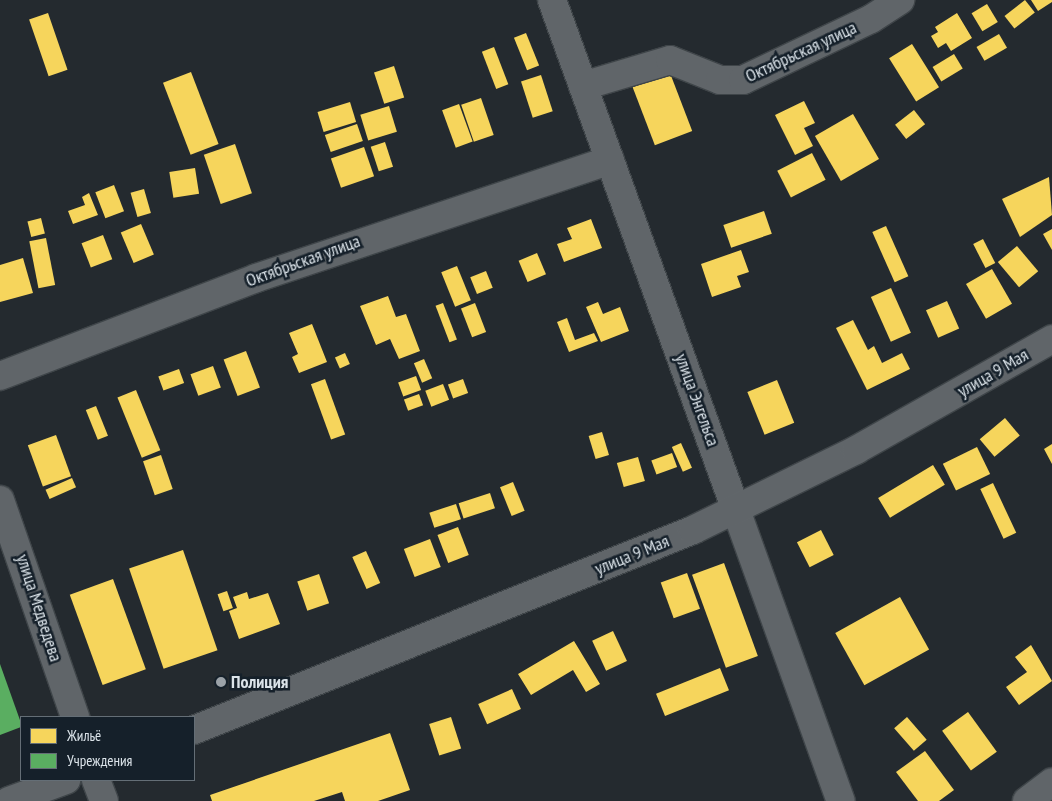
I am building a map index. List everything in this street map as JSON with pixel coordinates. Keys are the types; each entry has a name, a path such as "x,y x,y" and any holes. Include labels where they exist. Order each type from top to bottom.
{"street":[{"name":"улица Энгельса","path":"552,0 841,801"},
{"name":"Октябрьская улица","path":"583,86 670,60 720,80 743,80 871,19 900,0"},
{"name":"Октябрьская улица","path":"0,376 265,274 610,160"},
{"name":"улица 9 Мая","path":"195,730 736,510 856,450 1052,339"},
{"name":"улица Медведева","path":"0,500 75,716"},
{"path":"9,801 63,781"},
{"path":"96,781 104,801"},
{"path":"1027,801 1052,782"}],"building: Жильё":[{"path":"1025,0 1035,13 1014,29 1005,16"},
{"path":"1031,0 1052,0 1052,2 1038,11"},
{"path":"987,4 998,22 982,31 972,13"},
{"path":"48,13 68,70 49,76 29,20"},
{"path":"957,13 972,38 951,51 946,43 938,48 931,36 938,32 935,27"},
{"path":"526,33 539,65 527,70 514,38"},
{"path":"999,34 1007,48 984,61 976,47"},
{"path":"912,44 939,87 916,102 889,58"},
{"path":"494,47 508,84 496,89 482,52"},
{"path":"954,54 963,69 941,81 933,67"},
{"path":"394,66 404,97 384,104 374,72"},
{"path":"191,72 219,144 191,155 163,83"},
{"path":"670,73 692,131 655,145 633,87"},
{"path":"541,75 553,111 533,118 521,81"},
{"path":"481,98 494,135 474,142 461,105"},
{"path":"804,101 815,123 804,128 813,146 795,155 775,115"},
{"path":"350,102 356,122 324,132 317,112"},
{"path":"459,104 473,142 456,148 442,110"},
{"path":"389,106 397,132 368,141 360,115"},
{"path":"914,110 925,124 906,139 895,125"},
{"path":"853,114 879,159 841,181 815,136"},
{"path":"357,124 363,141 331,152 325,135"},
{"path":"385,142 393,167 379,171 371,147"},
{"path":"235,144 252,193 221,204 204,155"},
{"path":"364,147 374,176 341,188 331,158"},
{"path":"812,153 826,180 791,197 777,171"},
{"path":"195,168 199,194 173,198 169,172"},
{"path":"1049,177 1052,215 1020,237 1002,199"},
{"path":"114,185 124,211 105,218 95,192"},
{"path":"144,189 151,213 137,217 131,193"},
{"path":"89,193 98,215 73,224 68,211 85,205 82,197"},
{"path":"764,211 772,234 731,248 723,225"},
{"path":"41,218 45,234 31,237 27,221"},
{"path":"591,219 602,248 564,262 557,244 572,239 567,228"},
{"path":"141,224 154,254 134,263 121,233"},
{"path":"886,226 908,276 895,282 872,232"},
{"path":"1052,229 1052,250 1043,234"},
{"path":"103,235 112,259 91,268 82,243"},
{"path":"46,238 55,285 38,288 29,241"},
{"path":"983,239 995,263 985,268 973,244"},
{"path":"1017,246 1038,271 1019,287 998,262"},
{"path":"741,250 749,272 737,276 741,287 712,297 701,264"},
{"path":"537,253 546,274 528,282 519,261"},
{"path":"23,258 33,293 0,302 0,265"},
{"path":"457,266 471,300 455,307 441,272"},
{"path":"992,269 1012,304 986,319 966,284"},
{"path":"486,271 493,288 477,294 470,277"},
{"path":"891,288 911,333 891,342 871,297"},
{"path":"388,296 396,317 406,314 420,351 399,359 390,339 376,345 360,306"},
{"path":"947,301 959,328 938,338 926,310"},
{"path":"598,302 603,314 620,307 629,331 601,342 586,307"},
{"path":"443,303 457,339 450,342 436,306"},
{"path":"475,303 486,332 472,337 461,308"},
{"path":"567,318 575,340 594,333 598,341 569,352 557,322"},
{"path":"853,320 868,350 874,346 882,363 902,353 910,369 867,390 836,328"},
{"path":"312,324 327,362 299,373 292,357 298,354 289,333"},
{"path":"246,351 260,387 238,396 224,360"},
{"path":"345,353 350,364 340,368 335,357"},
{"path":"424,359 432,378 422,383 414,363"},
{"path":"213,366 221,388 198,396 190,374"},
{"path":"179,369 184,383 163,391 158,377"},
{"path":"416,376 421,390 403,397 398,382"},
{"path":"325,379 345,434 331,440 311,384"},
{"path":"463,379 468,393 453,399 448,384"},
{"path":"777,380 794,423 765,435 747,392"},
{"path":"443,384 449,400 431,407 425,391"},
{"path":"136,390 160,450 142,458 117,397"},
{"path":"419,394 423,405 408,411 404,399"},
{"path":"96,406 108,436 98,440 86,410"},
{"path":"1005,418 1020,436 995,457 980,439"},
{"path":"602,432 609,455 596,459 589,436"},
{"path":"56,435 71,476 43,487 28,445"},
{"path":"681,443 692,468 683,472 672,447"},
{"path":"1052,444 1052,464 1044,449"},
{"path":"977,447 990,474 956,491 943,464"},
{"path":"672,453 677,467 656,475 651,461"},
{"path":"161,455 173,489 155,495 143,461"},
{"path":"638,457 645,481 624,487 617,463"},
{"path":"933,465 945,485 890,518 878,498"},
{"path":"72,478 76,487 50,499 46,490"},
{"path":"513,482 525,511 512,516 500,487"},
{"path":"993,483 1016,533 1004,539 980,489"},
{"path":"490,493 495,508 464,518 459,503"},
{"path":"456,504 461,519 434,528 429,513"},
{"path":"458,527 469,555 448,563 437,535"},
{"path":"821,530 834,555 810,567 797,542"},
{"path":"430,539 441,567 415,577 404,549"},
{"path":"183,550 218,650 164,669 129,569"},
{"path":"366,551 380,583 367,589 352,557"},
{"path":"724,563 758,656 726,668 692,575"},
{"path":"687,573 700,609 674,618 661,583"},
{"path":"319,574 329,603 307,611 297,581"},
{"path":"113,579 146,669 103,685 70,595"},
{"path":"227,591 233,608 223,611 218,594"},
{"path":"247,592 249,599 268,593 280,624 239,639 229,611 237,608 233,597"},
{"path":"900,597 929,649 864,685 835,633"},
{"path":"613,631 627,661 606,671 592,641"},
{"path":"574,641 600,684 586,692 573,670 531,695 518,674"},
{"path":"1031,645 1052,681 1019,705 1006,687 1027,672 1015,657"},
{"path":"720,668 729,690 665,716 656,694"},
{"path":"512,689 521,709 487,724 478,704"},
{"path":"968,712 997,752 971,770 942,731"},
{"path":"451,717 461,748 439,755 429,724"},
{"path":"907,717 927,740 914,751 894,728"},
{"path":"390,733 410,790 378,801 345,801 342,792 314,801 212,801 210,795"},
{"path":"925,751 954,790 939,801 918,801 896,772"}],"building: Учреждения":[{"path":"0,664 20,720 20,727 0,735"}],"place":[{"name":"Полиция","path":"221,682"}]}
